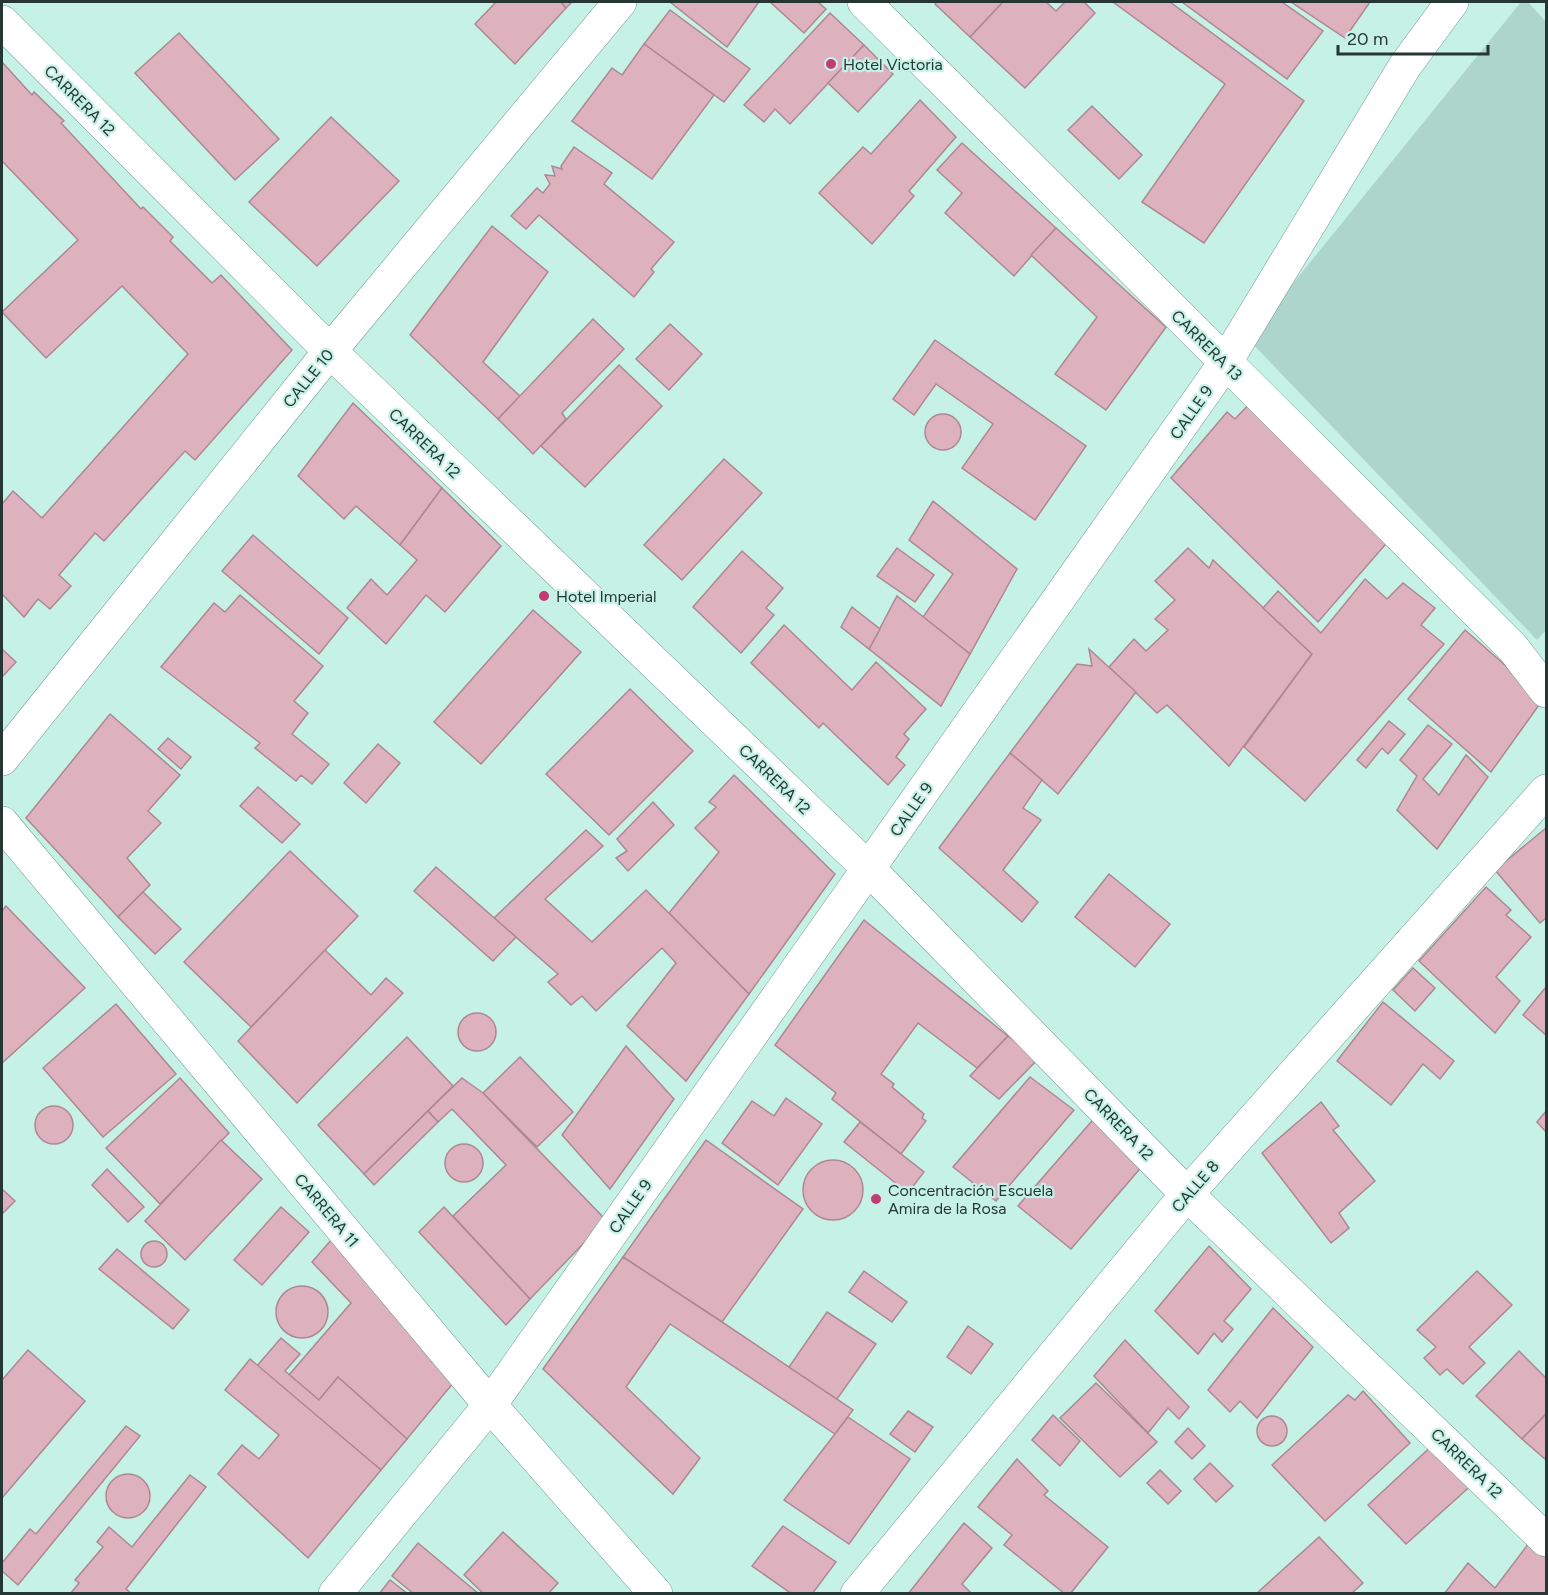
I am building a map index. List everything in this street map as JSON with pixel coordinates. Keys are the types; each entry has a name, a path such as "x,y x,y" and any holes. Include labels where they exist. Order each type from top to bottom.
{"street":[{"name":"CALLE 10","path":"2,759 330,351 620,2"},
{"name":"CARRERA 13","path":"864,2 1513,648 1546,691"},
{"name":"CALLE 9","path":"335,1593 490,1405 1225,363 1405,66 1452,2"},
{"name":"CARRERA 12","path":"2,22 330,351 869,869 1187,1194 1546,1540"},
{"name":"CALLE 8","path":"857,1593 1187,1194 1546,791"},
{"name":"CARRERA 11","path":"2,823 490,1405 656,1593"}],"shaded area":[{"path":"1521,2 1528,2 1546,22 1546,630 1537,640 1248,339"}],"building":[{"path":"496,2 561,2 566,8 515,64 475,24"},
{"path":"561,2 572,2 566,8"},
{"path":"670,2 759,2 727,47"},
{"path":"770,2 818,2 826,9 804,33"},
{"path":"937,2 1003,2 970,37 935,4"},
{"path":"1003,2 1046,2 1056,11 1065,2 1084,2 1095,13 1025,88 970,37"},
{"path":"1113,2 1170,2 1304,101 1204,243 1142,202 1225,84"},
{"path":"1182,2 1282,2 1323,31 1287,79"},
{"path":"1291,2 1370,2 1345,38"},
{"path":"670,10 750,69 724,102 644,44"},
{"path":"830,13 864,45 790,124 775,109 764,122 744,105"},
{"path":"179,33 279,139 235,180 135,73"},
{"path":"644,44 714,95 652,179 572,121 612,68 622,75"},
{"path":"864,45 893,74 858,112 828,83"},
{"path":"2,62 32,95 34,92 64,121 61,123 141,209 143,207 173,237 170,241 212,283 221,275 292,350 195,460 185,451 104,541 95,533 59,575 71,586 50,609 38,599 24,617 2,594 2,504 13,491 42,518 188,354 122,286 46,358 2,312 78,240 2,161"},
{"path":"920,100 956,137 909,191 914,196 872,244 819,193 863,147 871,154"},
{"path":"1092,106 1142,155 1119,179 1068,130"},
{"path":"331,117 399,181 317,266 249,202"},
{"path":"962,143 1056,228 1014,276 945,213 962,193 937,170"},
{"path":"574,147 612,173 604,184 674,242 651,269 654,272 634,297 539,215 526,229 511,216 537,188 543,193 550,184 545,175 555,176 552,166 562,169 561,166"},
{"path":"492,226 548,272 483,362 520,396 498,419 410,335"},
{"path":"1056,228 1166,327 1106,410 1055,374 1097,317 1031,255"},
{"path":"593,319 624,349 562,413 566,419 533,454 498,419"},
{"path":"670,324 702,354 669,390 636,359"},
{"path":"935,340 1086,446 1035,520 962,468 993,424 936,384 914,415 893,399"},
{"path":"619,365 662,406 585,487 541,446"},
{"path":"1252,401 1391,538 1318,622 1171,478 1227,412 1235,419"},
{"path":"353,403 442,488 400,545 356,506 344,519 298,476"},
{"path":"943,414 956,419 961,432 956,445 943,450 930,445 925,432 930,419"},
{"path":"724,459 762,493 682,580 644,545"},
{"path":"442,488 501,546 445,612 426,595 386,644 347,608 371,579 387,595 417,560 400,545"},
{"path":"933,501 1017,569 970,654 923,617 953,574 909,540"},
{"path":"253,535 348,618 319,654 222,571"},
{"path":"897,548 934,575 915,602 877,576"},
{"path":"1188,548 1209,568 1213,560 1312,654 1229,766 1167,705 1157,713 1109,667 1134,639 1146,651 1168,630 1155,619 1175,600 1155,581"},
{"path":"742,551 783,588 766,608 774,615 741,653 693,607"},
{"path":"1365,579 1387,599 1403,583 1435,608 1421,625 1444,644 1305,801 1244,747 1312,654 1263,608 1278,591 1321,633"},
{"path":"240,595 323,666 294,701 308,713 292,734 329,764 312,784 301,775 296,781 255,748 260,743 161,667 214,603 225,612"},
{"path":"897,596 970,654 941,706 869,649"},
{"path":"852,607 880,629 869,649 841,627"},
{"path":"533,610 581,652 481,764 434,722"},
{"path":"784,625 852,690 876,662 926,709 904,734 909,739 896,757 905,765 888,785 823,723 819,728 751,663"},
{"path":"1465,630 1506,666 1539,705 1491,772 1408,699"},
{"path":"2,649 16,662 2,677"},
{"path":"1089,649 1136,692 1058,794 1010,753 1077,664 1092,666"},
{"path":"630,689 693,751 609,835 546,774"},
{"path":"110,714 180,775 148,811 161,823 127,858 150,885 118,917 26,818"},
{"path":"1389,721 1405,734 1388,754 1382,748 1366,768 1357,760"},
{"path":"1428,725 1452,744 1423,779 1439,795 1466,755 1488,777 1437,849 1397,810 1417,776 1400,760"},
{"path":"168,738 191,757 181,769 158,749"},
{"path":"378,744 400,763 366,803 344,783"},
{"path":"1010,753 1042,780 1023,808 1041,820 1003,870 1038,902 1022,922 939,848"},
{"path":"734,775 835,874 749,994 669,913 719,852 695,828 716,807 709,802"},
{"path":"258,787 300,824 282,843 240,806"},
{"path":"653,802 674,825 628,871 616,858 627,851 617,839"},
{"path":"1546,828 1546,918 1540,923 1495,870"},
{"path":"586,830 603,846 545,899 592,942 646,890 749,994 686,1081 627,1026 676,963 662,948 596,1011 582,996 571,1005 548,982 558,974 494,918"},
{"path":"290,851 358,916 251,1027 184,962"},
{"path":"436,867 516,937 493,961 414,891"},
{"path":"1109,874 1170,924 1135,967 1075,917"},
{"path":"1486,887 1511,910 1506,915 1531,937 1496,977 1520,1001 1495,1033 1419,961"},
{"path":"143,892 181,929 155,954 118,917"},
{"path":"6,906 85,988 2,1063 2,911"},
{"path":"864,920 1008,1036 977,1068 918,1023 881,1074 894,1084 892,1087 924,1114 922,1118 926,1121 901,1154 832,1099 836,1093 775,1045"},
{"path":"325,950 371,995 386,978 403,993 297,1103 238,1041"},
{"path":"1413,968 1435,988 1415,1011 1393,990"},
{"path":"1546,987 1546,1035 1523,1015"},
{"path":"1383,1002 1454,1061 1440,1079 1423,1064 1391,1105 1337,1061"},
{"path":"116,1004 176,1074 103,1137 43,1068"},
{"path":"477,1013 490,1019 496,1032 490,1045 477,1051 464,1045 458,1032 464,1019"},
{"path":"1008,1036 1038,1059 999,1099 970,1076"},
{"path":"407,1037 453,1086 364,1174 318,1125"},
{"path":"626,1046 674,1099 610,1189 562,1135"},
{"path":"520,1057 573,1112 537,1147 483,1093"},
{"path":"1030,1077 1074,1110 996,1201 953,1167"},
{"path":"180,1078 229,1133 160,1204 106,1148"},
{"path":"462,1078 483,1093 606,1220 530,1299 453,1216 506,1165 452,1109 438,1122 428,1111"},
{"path":"786,1098 822,1124 778,1185 722,1143 752,1101 774,1116"},
{"path":"1321,1102 1339,1126 1333,1130 1375,1181 1339,1213 1349,1228 1331,1243 1262,1153"},
{"path":"54,1106 67,1112 73,1125 67,1138 54,1144 41,1138 35,1125 41,1112"},
{"path":"428,1111 438,1122 374,1185 364,1174"},
{"path":"1546,1111 1546,1132 1537,1122"},
{"path":"1097,1115 1150,1157 1071,1249 1018,1206"},
{"path":"860,1122 924,1172 908,1193 844,1142"},
{"path":"221,1140 262,1179 185,1260 145,1221"},
{"path":"706,1140 803,1209 722,1322 623,1257"},
{"path":"464,1144 477,1150 483,1163 477,1176 464,1182 451,1176 445,1163 451,1150"},
{"path":"833,1160 850,1165 858,1173 863,1190 858,1207 850,1215 833,1220 816,1215 808,1207 803,1190 808,1173 816,1165"},
{"path":"107,1169 144,1207 128,1222 92,1185"},
{"path":"2,1189 15,1201 2,1214"},
{"path":"281,1207 309,1232 262,1285 234,1260"},
{"path":"444,1207 530,1299 506,1325 419,1232"},
{"path":"332,1239 463,1371 407,1439 338,1377 319,1400 289,1375 351,1303 312,1262"},
{"path":"154,1241 163,1245 167,1254 163,1263 154,1267 145,1263 141,1254 145,1245"},
{"path":"1209,1246 1251,1289 1224,1321 1233,1329 1222,1342 1214,1333 1198,1354 1155,1311"},
{"path":"117,1249 189,1310 173,1329 99,1269"},
{"path":"623,1257 853,1410 835,1434 670,1324 626,1387 700,1458 673,1494 543,1369"},
{"path":"864,1271 907,1302 892,1322 849,1292"},
{"path":"1477,1271 1512,1305 1469,1347 1485,1363 1463,1384 1447,1369 1440,1375 1424,1358 1436,1347 1417,1330"},
{"path":"302,1286 316,1290 324,1298 328,1312 324,1326 316,1334 302,1338 288,1334 280,1326 276,1312 280,1298 288,1290"},
{"path":"1273,1308 1313,1347 1257,1418 1240,1401 1230,1412 1208,1390"},
{"path":"827,1312 876,1344 837,1399 789,1367"},
{"path":"968,1326 993,1344 971,1374 947,1357"},
{"path":"281,1338 300,1354 285,1371 319,1400 338,1377 407,1439 381,1470 257,1366"},
{"path":"1125,1340 1189,1407 1179,1419 1168,1408 1148,1433 1094,1376"},
{"path":"28,1350 85,1401 2,1498 2,1380"},
{"path":"1519,1351 1546,1378 1546,1414 1522,1439 1476,1396"},
{"path":"250,1359 381,1470 308,1558 218,1474 242,1445 259,1459 279,1435 225,1390"},
{"path":"1096,1383 1157,1442 1120,1477 1060,1418"},
{"path":"1363,1391 1410,1443 1325,1521 1272,1465 1348,1395 1355,1400"},
{"path":"908,1411 933,1427 915,1452 890,1434"},
{"path":"1546,1414 1546,1457 1545,1459 1522,1439"},
{"path":"1053,1415 1080,1441 1060,1466 1032,1440"},
{"path":"1272,1416 1283,1420 1287,1431 1283,1442 1272,1446 1261,1442 1257,1431 1261,1420"},
{"path":"848,1417 910,1459 849,1544 784,1500"},
{"path":"126,1426 140,1436 18,1585 2,1571 2,1563 30,1529 36,1534"},
{"path":"1188,1428 1205,1446 1192,1459 1175,1442"},
{"path":"1436,1442 1475,1482 1406,1544 1368,1505"},
{"path":"1017,1459 1048,1491 1044,1495 1108,1547 1070,1594 1065,1594 1004,1545 1012,1535 978,1507"},
{"path":"1210,1463 1233,1486 1216,1502 1194,1479"},
{"path":"1160,1470 1181,1491 1168,1504 1147,1483"},
{"path":"128,1474 137,1475 144,1480 149,1487 149,1505 144,1512 137,1517 128,1518 119,1517 112,1512 107,1505 106,1496 107,1487 112,1480 119,1475"},
{"path":"190,1475 206,1487 126,1589 132,1594 70,1594 79,1583 75,1580 103,1547 97,1542 109,1527 132,1547"},
{"path":"964,1523 992,1548 962,1584 972,1594 908,1594"},
{"path":"783,1526 836,1562 812,1594 792,1594 752,1566"},
{"path":"503,1532 558,1583 548,1594 484,1594 464,1575"},
{"path":"1319,1537 1363,1583 1351,1594 1256,1594"},
{"path":"1532,1539 1546,1554 1546,1594 1444,1594 1468,1563 1495,1588"},
{"path":"418,1543 479,1594 414,1594 392,1576"},
{"path":"390,1580 408,1594 379,1594"}],"place":[{"name":"Hotel Victoria","path":"831,64"},
{"name":"Hotel Imperial","path":"544,596"},
{"name":"Concentración Escuela Amira de la Rosa","path":"876,1199"}]}
